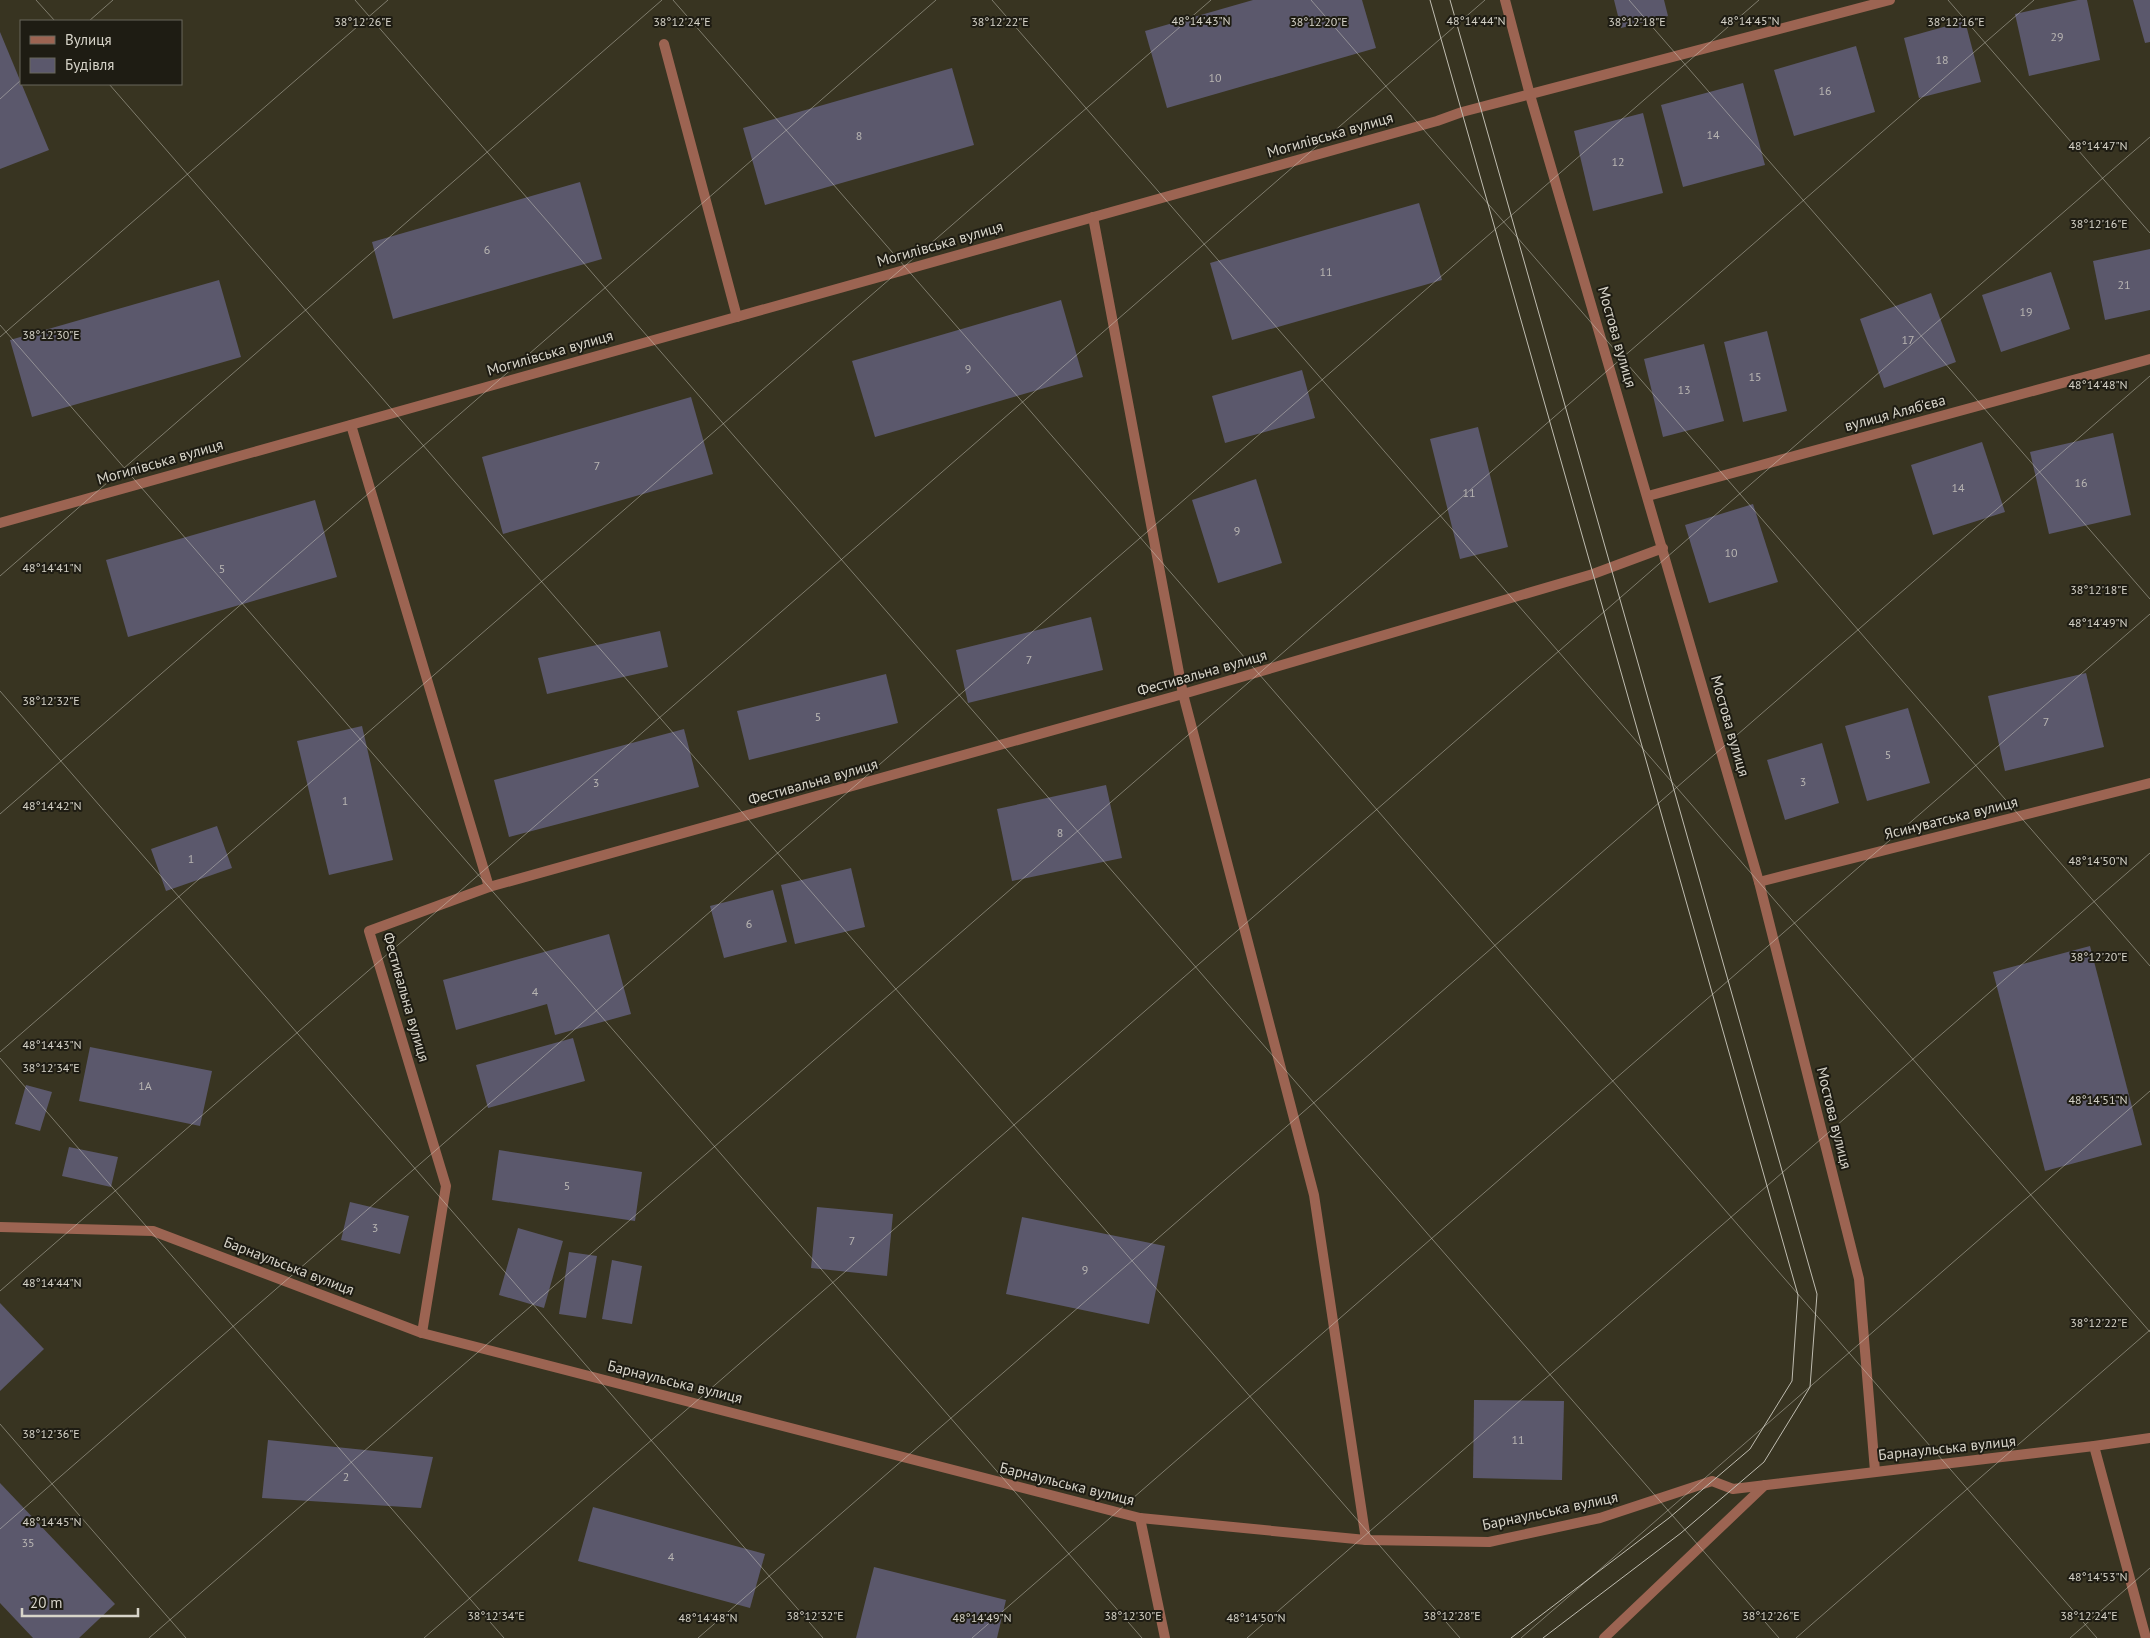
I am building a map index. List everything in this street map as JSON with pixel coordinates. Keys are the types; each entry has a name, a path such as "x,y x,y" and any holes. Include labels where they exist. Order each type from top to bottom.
{"street":[{"name":"Мостова вулиця","path":"1505,0 1530,95 1759,882 1859,1279 1876,1471"},
{"name":"Могилівська вулиця","path":"0,522 1437,121 1462,112 1890,0"},
{"path":"664,44 737,317"},
{"path":"1092,217 1183,694 1314,1195 1366,1540"},
{"name":"вулиця Аляб'єва","path":"1648,496 2150,359"},
{"path":"351,424 489,888"},
{"name":"Фестивальна вулиця","path":"422,1333 446,1186 369,931 489,888 1183,694 1593,574 1663,548"},
{"name":"Ясинуватська вулиця","path":"1759,882 2150,783"},
{"name":"Барнаульська вулиця","path":"0,1227 153,1231 422,1333 1140,1518 1366,1540 1489,1542 1600,1518 1712,1481 1733,1488 1765,1485 2150,1438"},
{"path":"2094,1446 2146,1638"},
{"path":"1604,1638 1765,1485"},
{"path":"1140,1518 1165,1638"}],"building":[{"path":"1253,0 1362,0 1376,48 1167,108 1145,31"},
{"path":"1614,0 1664,0 1668,16 1621,28"},
{"path":"2078,0 2087,0 2100,60 2029,76 2015,14"},
{"path":"2133,0 2150,0 2150,42 2145,43"},
{"path":"1965,21 1981,82 1919,98 1904,38"},
{"path":"0,32 20,80 20,85 22,85 49,150 0,169"},
{"path":"1856,46 1875,112 1794,136 1774,70"},
{"path":"952,68 974,145 765,205 743,128"},
{"path":"1743,83 1765,165 1683,187 1661,105"},
{"path":"1643,113 1663,193 1593,211 1574,131"},
{"path":"580,182 602,259 393,319 372,242"},
{"path":"1419,203 1442,280 1232,340 1210,263"},
{"path":"2150,249 2150,310 2105,320 2093,261"},
{"path":"2051,272 2070,329 2001,352 1982,295"},
{"path":"219,280 241,357 32,417 10,340"},
{"path":"1931,293 1956,362 1884,388 1860,319"},
{"path":"1061,300 1083,377 875,437 852,361"},
{"path":"1767,331 1787,411 1743,422 1724,342"},
{"path":"1704,344 1724,421 1663,437 1644,359"},
{"path":"1302,370 1315,418 1225,443 1212,396"},
{"path":"691,397 713,474 503,534 482,457"},
{"path":"1478,427 1508,547 1460,559 1430,439"},
{"path":"2113,433 2131,515 2049,534 2030,452"},
{"path":"1982,442 2005,512 1933,535 1911,465"},
{"path":"1256,479 1282,563 1218,583 1192,500"},
{"path":"315,500 337,577 128,637 106,560"},
{"path":"1753,504 1778,582 1709,603 1685,525"},
{"path":"1091,617 1103,670 968,703 956,650"},
{"path":"660,631 668,667 547,694 538,658"},
{"path":"2086,673 2104,747 2005,771 1988,696"},
{"path":"886,674 898,723 749,760 737,711"},
{"path":"1908,708 1930,783 1867,801 1845,726"},
{"path":"362,726 393,860 329,875 297,741"},
{"path":"684,729 699,787 509,837 494,780"},
{"path":"1822,743 1839,803 1785,820 1767,760"},
{"path":"1106,785 1122,858 1012,881 997,809"},
{"path":"217,826 232,868 166,891 151,849"},
{"path":"851,868 865,927 795,944 781,885"},
{"path":"773,890 787,942 724,958 710,906"},
{"path":"609,934 631,1014 555,1035 547,1004 456,1030 443,980"},
{"path":"2090,946 2142,1145 2045,1171 1993,972"},
{"path":"573,1038 585,1081 488,1108 476,1065"},
{"path":"90,1047 212,1071 200,1126 79,1101"},
{"path":"26,1085 52,1092 40,1131 15,1124"},
{"path":"69,1147 118,1157 111,1187 62,1176"},
{"path":"499,1150 642,1172 635,1221 492,1200"},
{"path":"350,1202 409,1216 400,1254 341,1240"},
{"path":"817,1207 893,1214 887,1276 811,1268"},
{"path":"1022,1217 1165,1246 1149,1324 1006,1294"},
{"path":"518,1228 563,1241 544,1308 499,1295"},
{"path":"569,1252 597,1256 586,1318 559,1314"},
{"path":"612,1260 642,1266 632,1324 602,1319"},
{"path":"0,1303 44,1349 0,1391"},
{"path":"1474,1400 1564,1401 1562,1480 1473,1478"},
{"path":"268,1440 433,1457 421,1508 262,1498"},
{"path":"0,1483 115,1604 79,1638 33,1638 0,1603"},
{"path":"593,1507 765,1554 750,1608 578,1561"},
{"path":"874,1567 1006,1600 997,1638 856,1638"}],"tram line":[{"path":"1430,0 1798,1295 1792,1381 1750,1449 1669,1518 1511,1638"},
{"path":"1450,0 1817,1294 1810,1387 1764,1462 1681,1533 1543,1638"}]}
